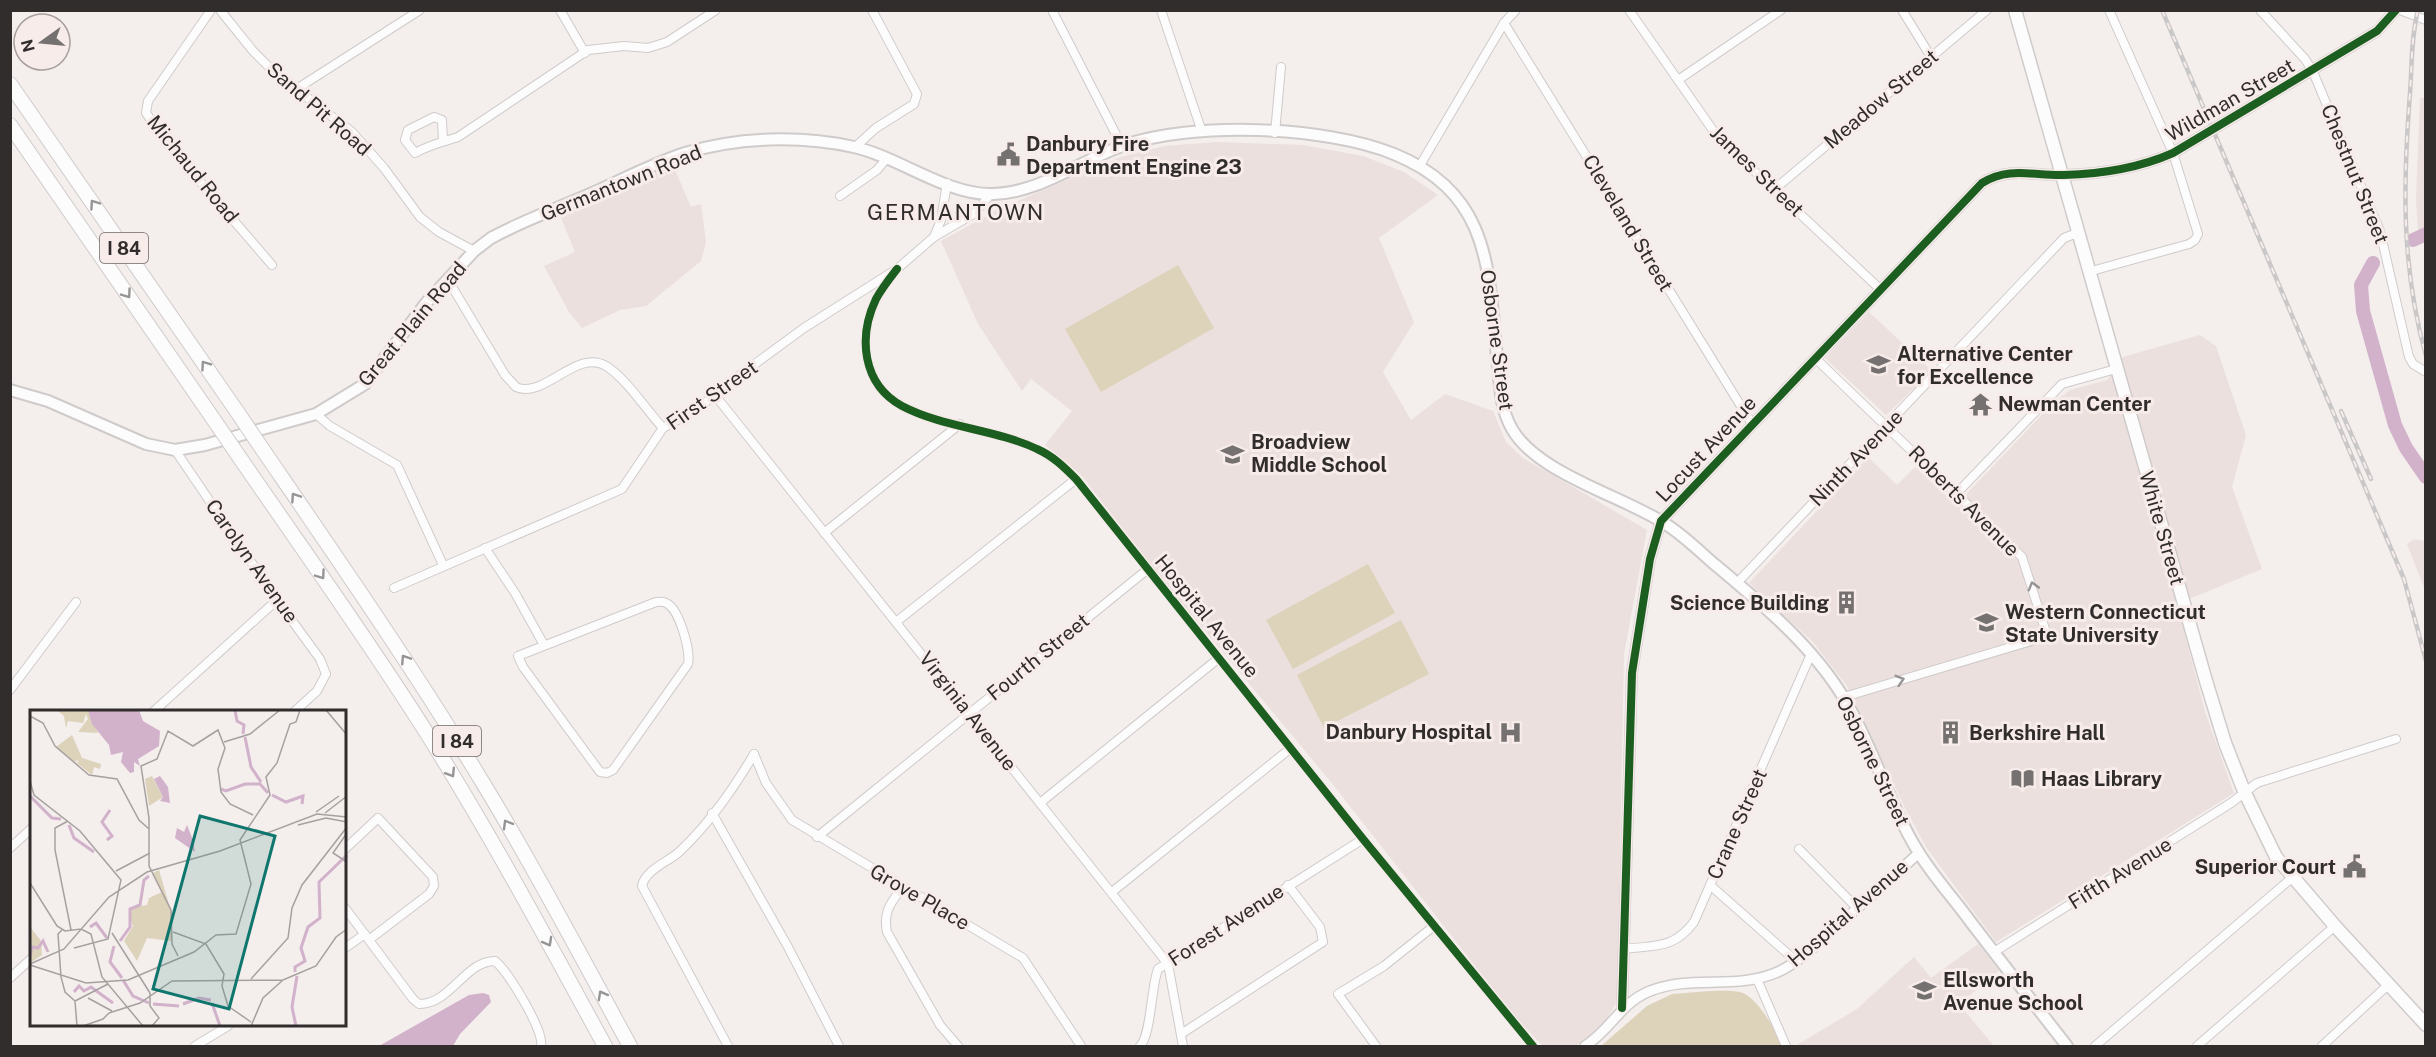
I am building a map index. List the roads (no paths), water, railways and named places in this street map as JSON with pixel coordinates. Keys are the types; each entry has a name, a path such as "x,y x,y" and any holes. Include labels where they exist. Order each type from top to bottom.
{"highway":[{"name":"I 84","path":"10,84 387,632 476,772 545,890 630,1047"},
{"name":"I 84","path":"10,125 386,669 507,867 605,1047"}],"main road":[{"name":"White Street","path":"2015,10 2077,234 2209,690 2244,791 2276,857 2335,926 2426,1025"},
{"name":"Osborne Street","path":"1018,191 1122,146 1151,138 1202,132 1275,133 1340,139 1370,146 1396,155 1419,167 1451,193 1468,212 1484,249 1500,395 1513,431 1524,444 1543,459 1598,491 1662,521 1737,583 1811,654 1844,697 1919,853 2067,1047"},
{"name":"Germantown Road","path":"474,251 515,226 669,159 694,151 742,142 777,140 826,142 855,147 965,191 990,195 1018,191"},
{"name":"Great Plain Road","path":"10,390 58,405 146,444 175,450 205,445 316,414 365,384 426,303 474,251"}],"street":[{"name":"Michaud Road","path":"211,10 148,101 146,113 171,148 272,265"},
{"name":"Sand Pit Road","path":"220,10 253,51 352,132 428,224 474,251"},
{"path":"298,88 420,10"},
{"path":"560,10 585,53"},
{"path":"443,141 442,120 434,117 408,130 405,140 415,153 458,137 585,53 624,46 648,48 667,42 716,10"},
{"path":"855,147 876,128 914,104 917,94 872,10"},
{"path":"1052,10 1122,146"},
{"path":"1161,10 1202,132"},
{"path":"1419,167 1504,23 1516,10"},
{"name":"James Street","path":"1629,10 1717,136 1880,289"},
{"path":"1678,80 1781,10"},
{"path":"1902,10 1931,57"},
{"name":"Meadow Street","path":"1776,189 1987,10"},
{"path":"2088,272 2151,256 2195,240 2198,234 2173,153 2109,10"},
{"name":"Chestnut Street","path":"2260,10 2305,59 2313,72 2380,231 2409,357 2413,364 2426,372"},
{"path":"2398,10 2426,20"},
{"name":"Wildman Street","path":"2062,175 2150,163 2173,153 2313,72 2377,31 2398,10"},
{"name":"Cleveland Street","path":"1504,23 1752,424"},
{"path":"1275,133 1281,67"},
{"path":"840,196 876,170 887,158"},
{"name":"Locust Avenue","path":"1622,1008 1632,673 1650,559 1662,521 1880,289 1989,179 2012,172 2062,175"},
{"path":"934,237 941,220 947,183"},
{"name":"First Street","path":"394,588 622,489 663,428 701,407 714,394 804,328 897,269 934,237 975,213 990,195"},
{"name":"Ninth Avenue","path":"1737,583 2064,238 2077,234"},
{"name":"Hospital Avenue","path":"897,269 877,298 870,315 865,343 870,373 878,386 903,406 1036,448 1059,461 1076,479 1363,839 1533,1047"},
{"path":"448,280 505,375 516,387 532,388 581,365 600,363 614,373 663,428"},
{"name":"Roberts Avenue","path":"1815,358 2022,556 2045,629 2044,636 2037,639 1844,697"},
{"path":"1957,493 2062,384 2116,369"},
{"name":"Virginia Avenue","path":"714,394 1168,964 1183,1047"},
{"path":"316,414 330,426 397,465 443,566"},
{"path":"824,533 960,424"},
{"name":"Carolyn Avenue","path":"175,450 277,600 321,659 326,674 322,684 296,710"},
{"path":"896,622 1076,479"},
{"path":"485,548 515,593 544,645"},
{"name":"Fourth Street","path":"817,837 1148,569"},
{"path":"155,710 277,600"},
{"path":"10,690 76,602"},
{"path":"656,602 666,603 672,609 686,638 689,656 681,675 613,770 607,773 593,766 523,667 518,656 544,645 561,641 656,602"},
{"name":"Crane Street","path":"1625,949 1665,944 1683,937 1694,922 1811,654"},
{"path":"1040,803 1219,658"},
{"name":"Fifth Avenue","path":"1994,952 2231,803 2257,783 2397,739"},
{"path":"1112,892 1291,748"},
{"name":"Grove Place","path":"712,813 754,754 766,783 792,820 902,888 1023,958 1081,1047"},
{"path":"728,1047 642,886 649,874 670,860 688,843 712,813 788,947 839,1047"},
{"path":"346,848 378,819 433,877 434,886 429,894 346,947"},
{"path":"10,848 30,830"},
{"name":"Forest Avenue","path":"1140,1047 1146,1035 1152,985 1158,969 1363,839"},
{"path":"1798,849 1857,908"},
{"name":"Hospital Avenue","path":"1585,1047 1608,1028 1622,1008 1649,992 1672,986 1731,984 1757,979 1796,961 1919,853"},
{"path":"2095,1047 2294,877"},
{"path":"1181,1034 1323,942 1320,927 1288,885"},
{"path":"1710,885 1796,961"},
{"path":"902,888 887,907 884,919 887,932 940,1025 958,1047"},
{"path":"346,909 419,1004 432,1002 480,964 495,961 503,967 530,1014 542,1037 541,1047"},
{"path":"1376,1047 1338,994 1384,966 1434,926"},
{"path":"2197,1047 2335,926"},
{"path":"10,978 30,960"},
{"path":"1757,979 1786,1047"},
{"path":"2322,1047 2388,985"},
{"path":"195,1047 226,1027"}],"waterway":[{"path":"2413,240 2426,234"},
{"path":"2373,263 2361,285 2363,311 2395,425 2406,448 2426,477"}],"railway":[{"path":"2162,10 2404,579 2426,661"},
{"path":"2418,10 2413,41 2405,192 2412,290 2426,356"},
{"path":"2341,411 2371,479"}],"place":[{"name":"Danbury Fire Department Engine 23","path":"1008,155"},
{"name":"Alternative Center for Excellence","path":"1879,365"},
{"name":"Newman Center","path":"1980,404"},
{"name":"Broadview Middle School","path":"1233,454"},
{"name":"Science Building","path":"1847,603"},
{"name":"Western Connecticut State University","path":"1987,623"},
{"name":"Danbury Hospital","path":"1510,732"},
{"name":"Berkshire Hall","path":"1951,733"},
{"name":"Haas Library","path":"2023,779"},
{"name":"Superior Court","path":"2354,867"},
{"name":"Ellsworth Avenue School","path":"1925,991"}],"district":[{"name":"GERMANTOWN","path":"956,212"}]}
